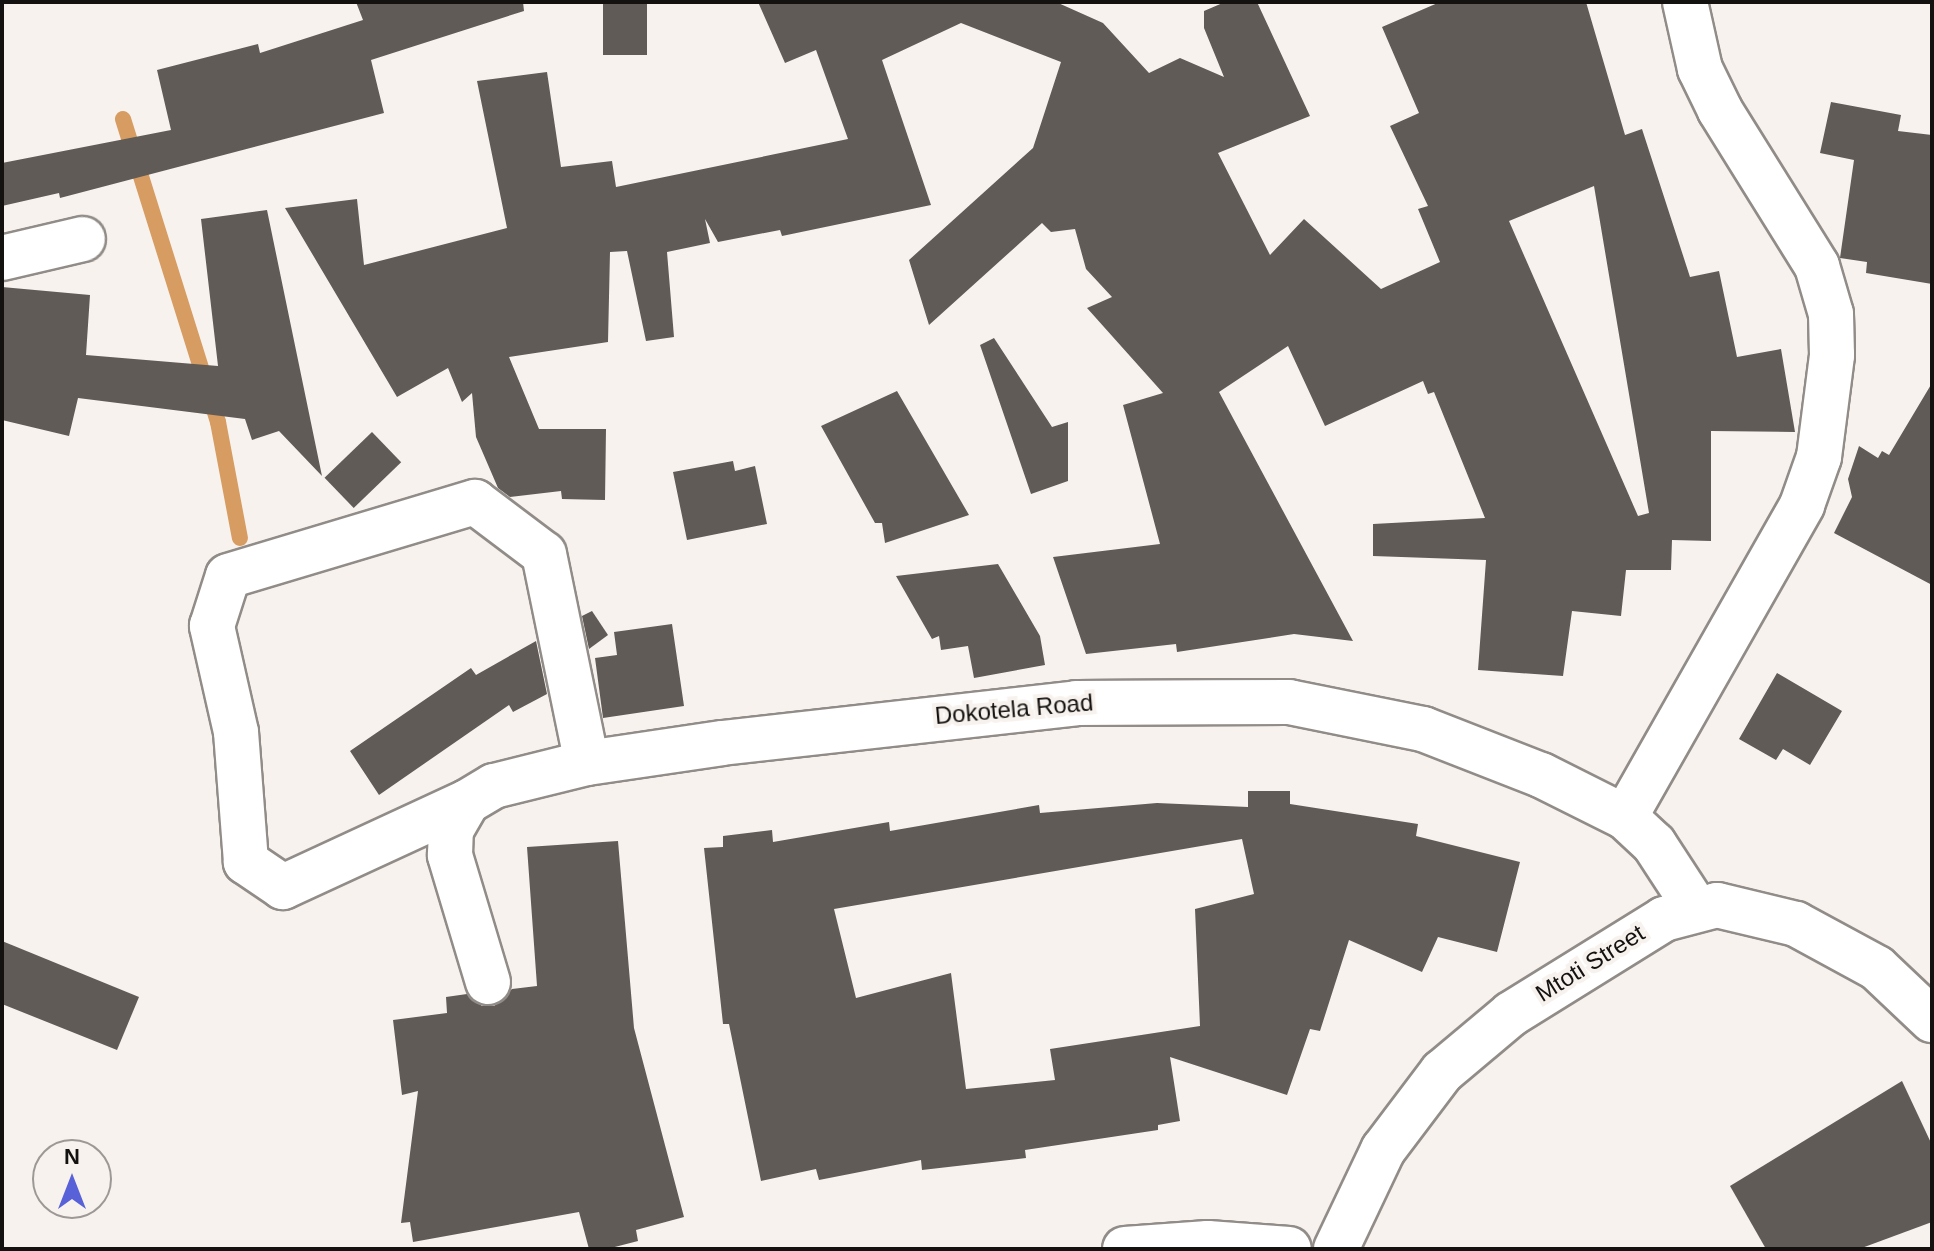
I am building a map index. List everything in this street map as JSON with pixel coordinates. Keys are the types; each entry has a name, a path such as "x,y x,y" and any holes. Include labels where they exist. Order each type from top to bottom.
{"street":[{"path":"1625,817 1802,505 1819,457 1832,368 1831,314 1817,266 1720,110 1700,69 1685,2"},
{"path":"2,258 83,239"},
{"name":"Dokotela Road","path":"587,763 544,554 475,502 228,576 212,626 236,732 246,862 283,887 467,802 494,786 587,763 965,711 1200,698 1289,702 1423,729 1483,750 1625,817 1654,844 1695,907"},
{"path":"467,802 451,830 450,855 488,982"},
{"name":"Mtoti Street","path":"1336,1249 1383,1150 1418,1098 1476,1039 1596,957 1695,907 1741,907 1796,924 1877,968 1932,1020"},
{"path":"1125,1249 1208,1243 1289,1249"}],"building":[{"path":"356,2 523,2 524,11 371,60 384,113 60,198 59,193 2,206 2,163 171,130 157,70 258,44 260,53 363,20"},
{"path":"603,2 647,2 647,55 603,55"},
{"path":"758,2 1056,2 1103,23 1149,73 1180,58 1224,77 1204,28 1204,11 1225,2 1257,2 1310,116 1218,153 1270,255 1304,219 1381,289 1440,262 1418,209 1428,206 1390,126 1419,113 1382,27 1440,2 1586,2 1625,135 1642,129 1690,277 1719,271 1737,357 1781,349 1795,432 1711,431 1711,541 1672,540 1671,570 1626,570 1621,616 1572,611 1563,676 1478,670 1486,560 1373,556 1373,524 1485,518 1434,392 1428,394 1423,381 1325,426 1288,346 1219,392 1353,641 1294,634 1177,652 1176,644 1086,654 1053,557 1160,544 1123,405 1163,393 1087,308 1112,297 1086,269 1075,229 1051,232 1042,223 929,325 909,260 1033,148 1061,62 961,23 882,60 931,205 782,236 780,230 718,242 705,219 710,243 667,252 674,337 646,341 627,251 610,252 608,342 509,357 539,429 606,429 605,500 562,499 561,491 510,497 498,488 476,437 472,393 462,402 448,368 397,397 285,208 357,199 364,265 507,228 477,81 547,72 561,167 612,161 616,187 848,139 816,50 785,63","holes":["1594,186 1649,513 1638,516 1509,221"]},
{"path":"1831,102 1901,115 1898,131 1932,135 1932,284 1866,273 1867,262 1840,258 1854,160 1820,153"},
{"path":"267,210 322,476 279,431 252,440 245,419 78,398 69,436 2,420 2,287 90,295 86,355 218,366 201,219"},
{"path":"994,338 1052,427 1068,422 1068,481 1031,494 980,345"},
{"path":"1932,383 1932,585 1834,533 1852,497 1848,479 1859,446 1878,458 1882,451 1889,455"},
{"path":"897,391 969,515 885,543 882,523 875,523 821,426"},
{"path":"372,432 401,462 354,508 325,478"},
{"path":"733,461 735,471 755,466 767,524 687,540 673,472"},
{"path":"998,564 1040,636 1045,665 974,678 968,646 941,650 939,636 932,639 896,576"},
{"path":"592,611 608,635 589,649 582,616"},
{"path":"672,624 684,706 603,718 595,658 617,655 614,632"},
{"path":"536,641 547,694 513,712 509,705 379,795 350,751 471,668 476,675"},
{"path":"1777,673 1842,711 1810,765 1783,749 1776,760 1739,739"},
{"path":"1248,791 1290,791 1290,804 1418,824 1416,836 1520,862 1497,952 1438,937 1422,972 1349,940 1320,1031 1310,1029 1287,1095 1170,1057 1180,1121 1158,1125 1158,1130 1025,1150 1026,1158 922,1170 921,1160 819,1180 816,1169 761,1181 729,1024 723,1024 704,848 723,847 723,836 772,830 773,842 889,822 890,831 1039,805 1040,813 1157,803 1248,807","holes":["1242,839 1254,894 1195,909 1200,1026 1050,1049 1055,1080 966,1089 951,973 856,998 834,909"]},
{"path":"618,841 634,1028 684,1217 636,1230 638,1241 607,1249 589,1249 579,1212 413,1242 410,1222 401,1223 418,1091 402,1095 393,1020 447,1013 446,997 467,994 482,1006 494,1006 512,989 537,986 527,847"},
{"path":"2,941 139,997 117,1050 2,1004"},
{"path":"1902,1081 1932,1145 1932,1222 1859,1249 1766,1249 1730,1186"}],"waterway":[{"path":"123,119 218,422 240,538"}]}
